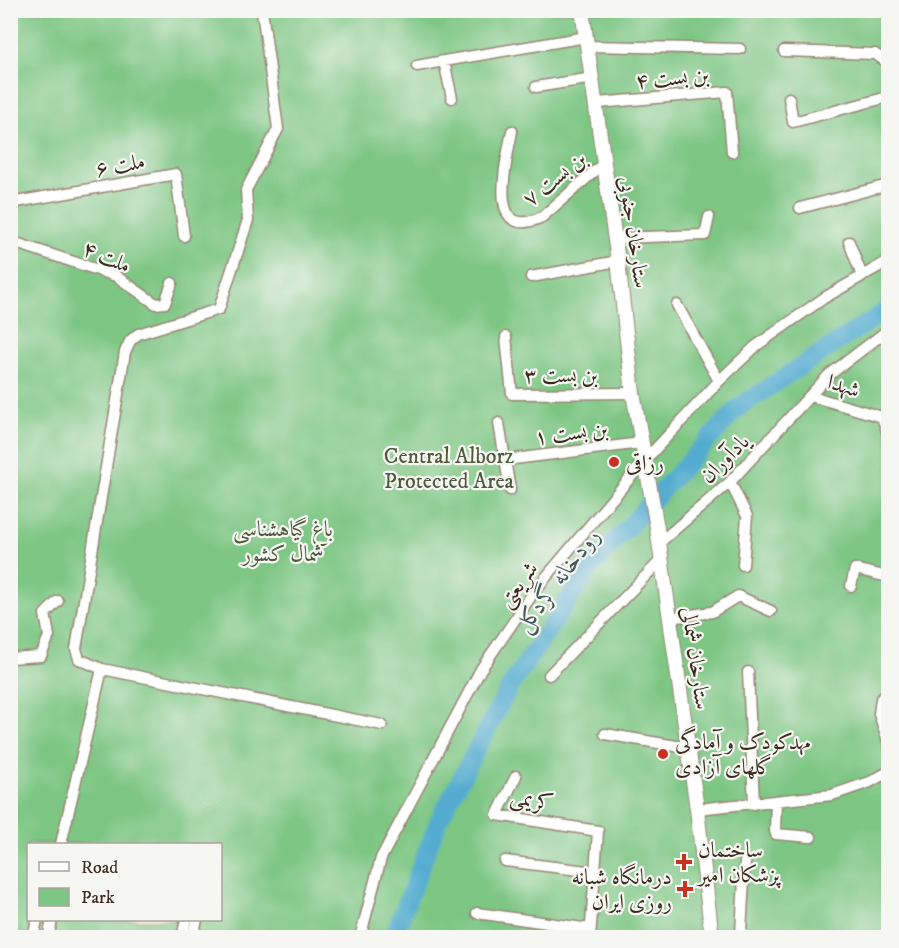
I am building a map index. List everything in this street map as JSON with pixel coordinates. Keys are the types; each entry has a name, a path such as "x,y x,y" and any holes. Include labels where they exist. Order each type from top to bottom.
{"main road":[{"name":"ستارخان جنوبی","path":"582,10 615,238 633,393 648,476"},
{"name":"ستارخان شمالی","path":"648,476 697,809 712,938"}],"street":[{"path":"262,10 278,129 246,190 248,220 219,309 138,334 130,341 125,352 76,649 79,659 102,669 382,725"},
{"path":"417,66 586,42 740,49"},
{"path":"784,51 875,54 888,63"},
{"path":"444,62 452,98"},
{"path":"536,87 593,78"},
{"path":"10,89 10,112"},
{"name":"بن بست ۴","path":"597,103 727,92 732,152"},
{"path":"789,99 793,122 888,97"},
{"name":"بن بست ۷","path":"512,131 502,190 509,216 519,223 530,222 542,217 604,163"},
{"name":"ملت ۶","path":"10,203 176,174 184,236"},
{"path":"800,208 888,185"},
{"path":"615,238 705,235 709,217"},
{"name":"ملت ۴","path":"10,241 116,276 156,304 165,303 172,283"},
{"path":"849,242 862,276"},
{"path":"531,277 618,261"},
{"name":"شریعتی","path":"360,938 381,858 481,669 536,589 646,459 719,381 756,346 824,298 888,261"},
{"path":"677,305 719,381"},
{"name":"یادآوران","path":"659,543 730,482 829,375 888,330"},
{"name":"بن بست ۳","path":"506,337 512,394 633,393"},
{"name":"شهدا","path":"811,396 885,416 888,434"},
{"path":"499,423 510,490"},
{"name":"بن بست ۱","path":"506,460 641,443"},
{"path":"730,482 747,516 743,565"},
{"path":"549,675 661,560"},
{"path":"851,586 855,569 884,576 888,574"},
{"path":"670,618 712,612 738,596 771,611"},
{"path":"10,658 41,656 50,636 45,614 58,601"},
{"path":"61,843 102,669"},
{"path":"748,672 754,804"},
{"path":"888,692 881,699 879,714 888,741"},
{"path":"605,734 688,748"},
{"path":"697,809 832,795 870,782 888,772"},
{"name":"کریمی","path":"516,776 497,815 598,831 595,872"},
{"path":"776,801 774,831 776,834 811,837"},
{"path":"477,913 590,933 595,872 505,861"},
{"path":"744,938 741,932 745,862"},
{"path":"33,938 37,921"},
{"path":"48,938 52,921"},
{"path":"182,938 186,921"},
{"path":"192,938 197,921"}],"green space":[{"name":"Central Alborz Protected Area","path":"11,11 888,11 888,937 11,937"}],"waterway":[{"name":"رودخانه گردکل","path":"393,938 438,822 509,688 590,568 739,407 888,309"}],"place":[{"name":"رزاقی","path":"614,462"},
{"name":"مهدکودک و آمادگی گلهای آزادی","path":"663,754"},
{"name":"ساختمان پزشکان امیر","path":"684,862"},
{"name":"درمانگاه شبانه روزی ایران","path":"685,889"}],"park label":[{"name":"باغ گیاهشناسی شمال کشور","path":"283,540"}]}
